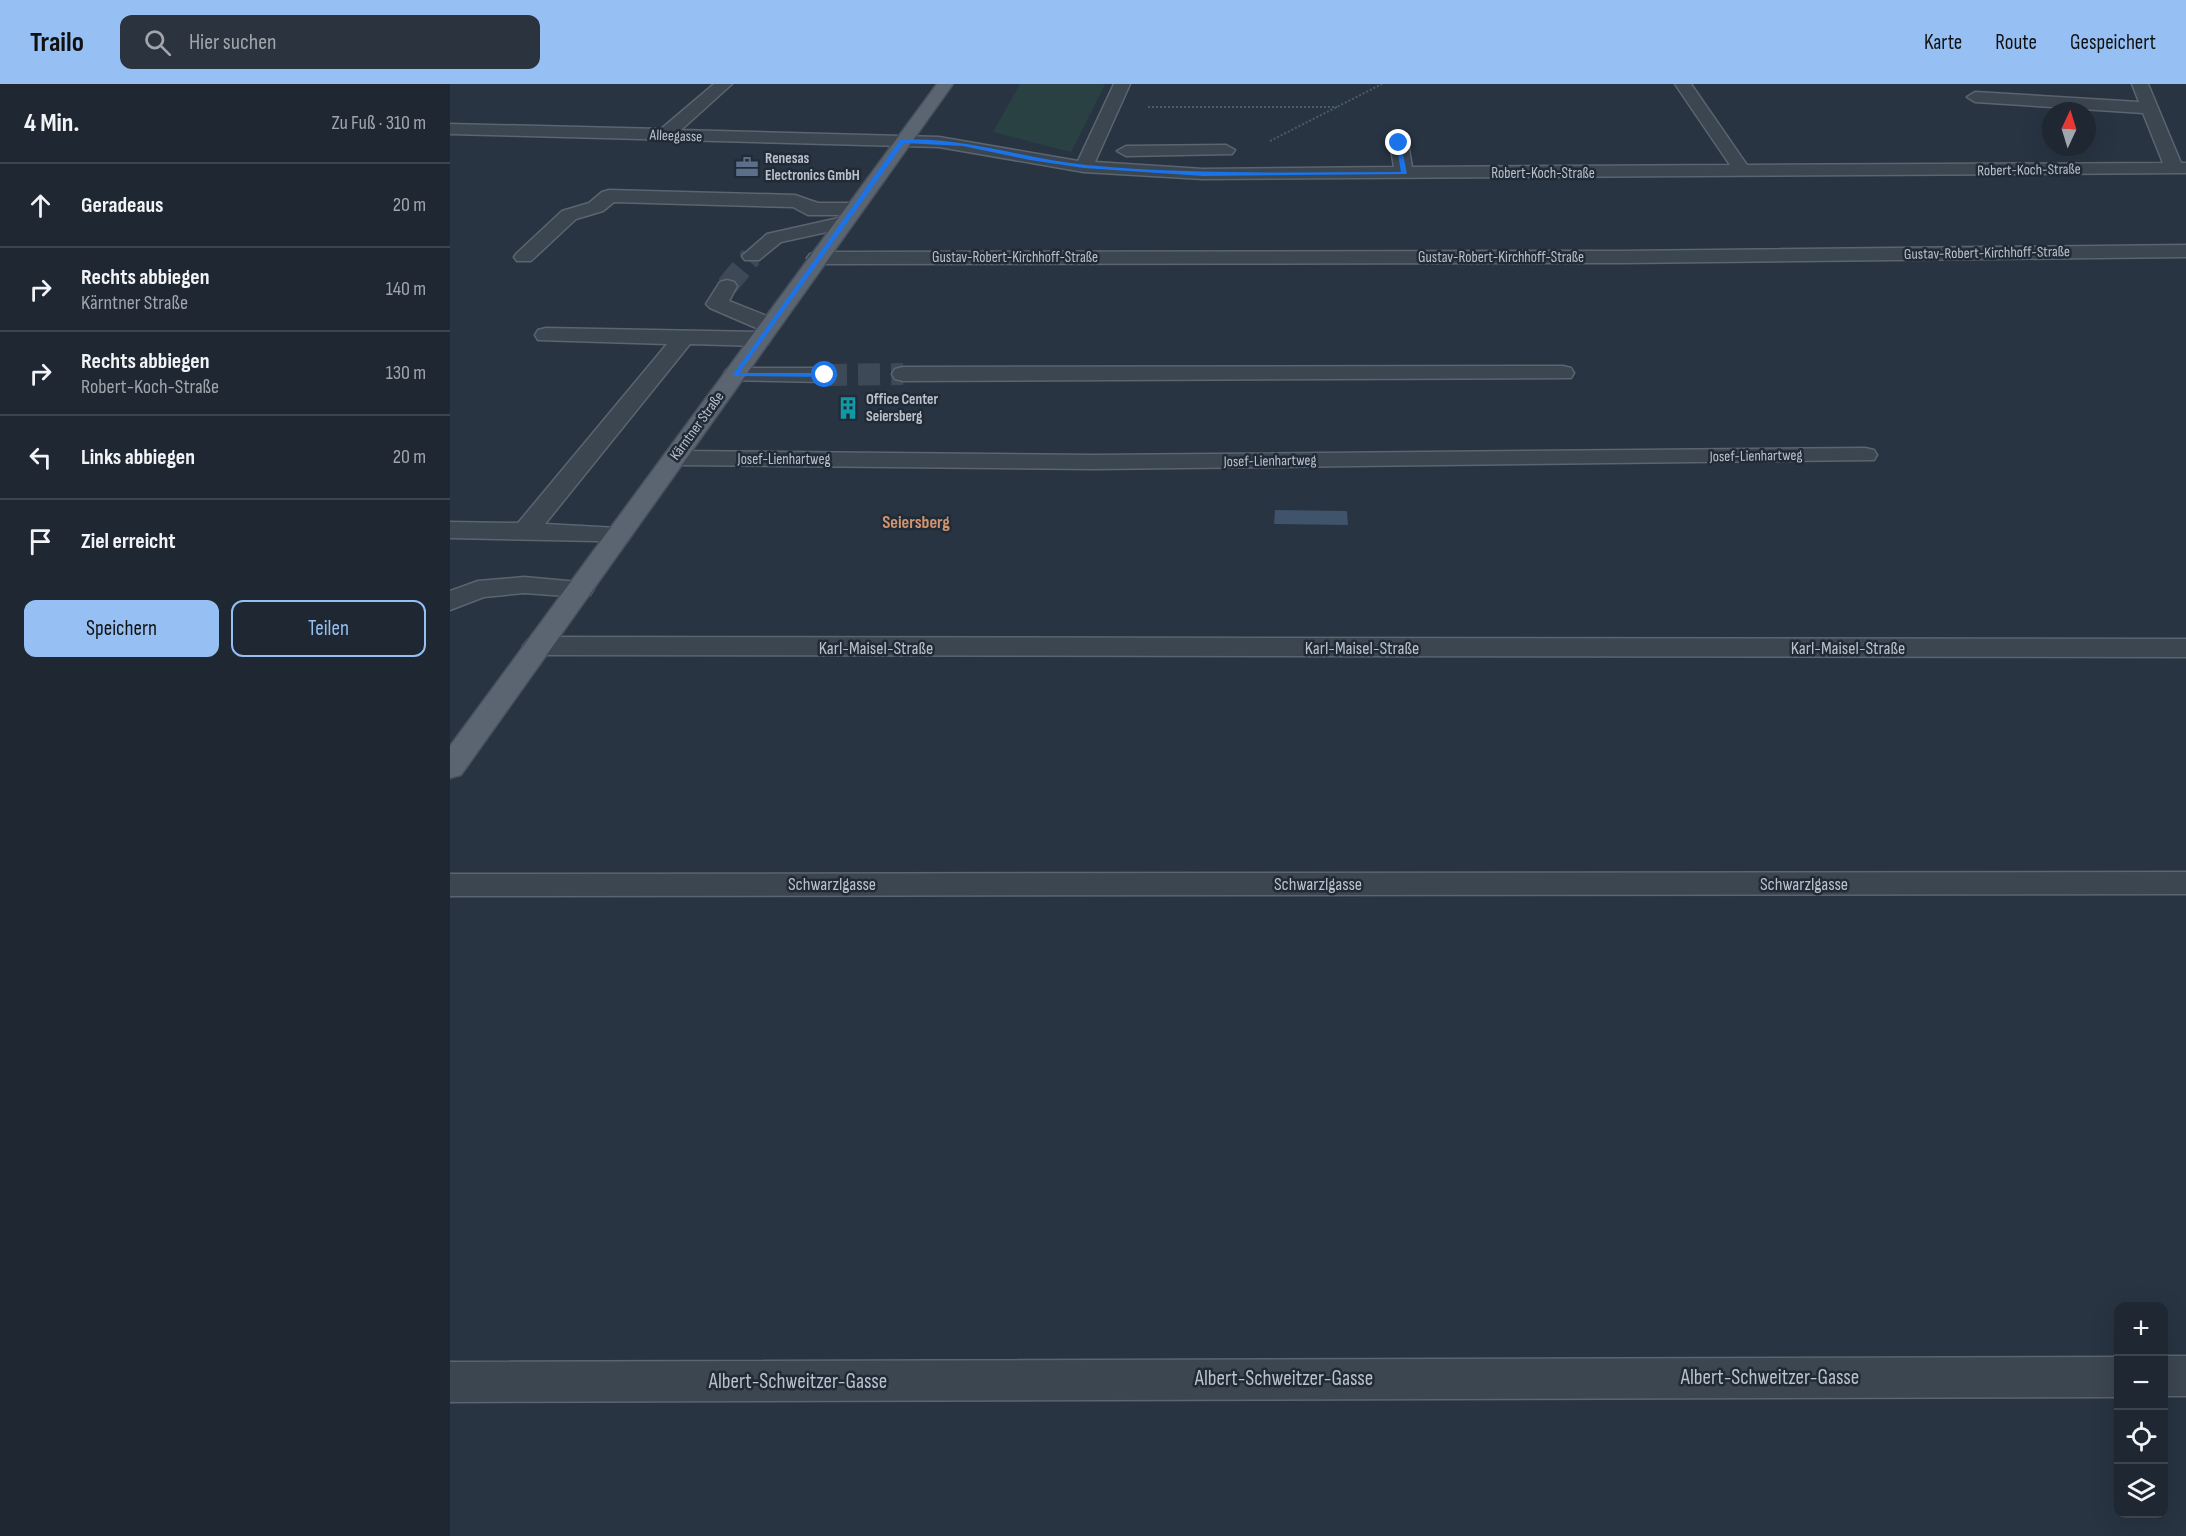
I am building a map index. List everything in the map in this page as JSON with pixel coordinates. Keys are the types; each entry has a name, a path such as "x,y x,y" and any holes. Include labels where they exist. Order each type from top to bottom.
{"main road":[{"name":"Kärntner Straße","path":"450,768 945,84"}],"street":[{"path":"664,136 724,84"},
{"path":"1122,84 1088,159 1226,150"},
{"path":"1683,84 1743,172"},
{"path":"2140,84 2180,168"},
{"path":"1975,97 2150,108"},
{"name":"Alleegasse","path":"450,129 902,141"},
{"name":"Robert-Koch-Straße","path":"902,141 963,144 1030,159 1088,159 1203,174 2180,168"},
{"path":"1399,143 1404,174"},
{"path":"524,257 569,215 596,207 609,196 795,201 807,204 810,206 808,209"},
{"path":"764,220 792,217 808,209 848,216"},
{"path":"752,256 774,238 848,216"},
{"name":"Gustav-Robert-Kirchhoff-Straße","path":"817,258 1622,257 2186,251"},
{"path":"728,286 717,304 764,332"},
{"path":"546,335 684,337 764,332"},
{"path":"525,532 684,337"},
{"path":"903,374 1563,373"},
{"path":"734,375 825,375"},
{"name":"Josef-Lienhartweg","path":"675,458 1094,462 1864,455"},
{"path":"450,530 618,536"},
{"path":"450,602 478,589 524,585 580,589"},
{"name":"Karl-Maisel-Straße","path":"538,646 2186,648"},
{"name":"Schwarzlgasse","path":"450,885 2186,883"},
{"path":"2168,1376 2186,1376"},
{"name":"Albert-Schweitzer-Gasse","path":"450,1382 2114,1377"}],"path":[{"path":"1203,174 1382,84"},
{"path":"1112,107 1337,107"}],"green space":[{"path":"1020,84 1105,84 1071,152 993,132"}],"water":[{"path":"1275,510 1347,511 1348,525 1274,524"}],"tunnel":[{"path":"727,286 751,257"},
{"path":"825,375 903,374"}],"place":[{"name":"Renesas Electronics GmbH","path":"747,167"},
{"name":"Office Center Seiersberg","path":"848,408"}],"district":[{"name":"Seiersberg","path":"916,522"}],"route":[{"path":"825,375 734,375 902,141 963,144 1030,159 1084,167 1152,173 1203,174 1404,174 1399,143"}]}
